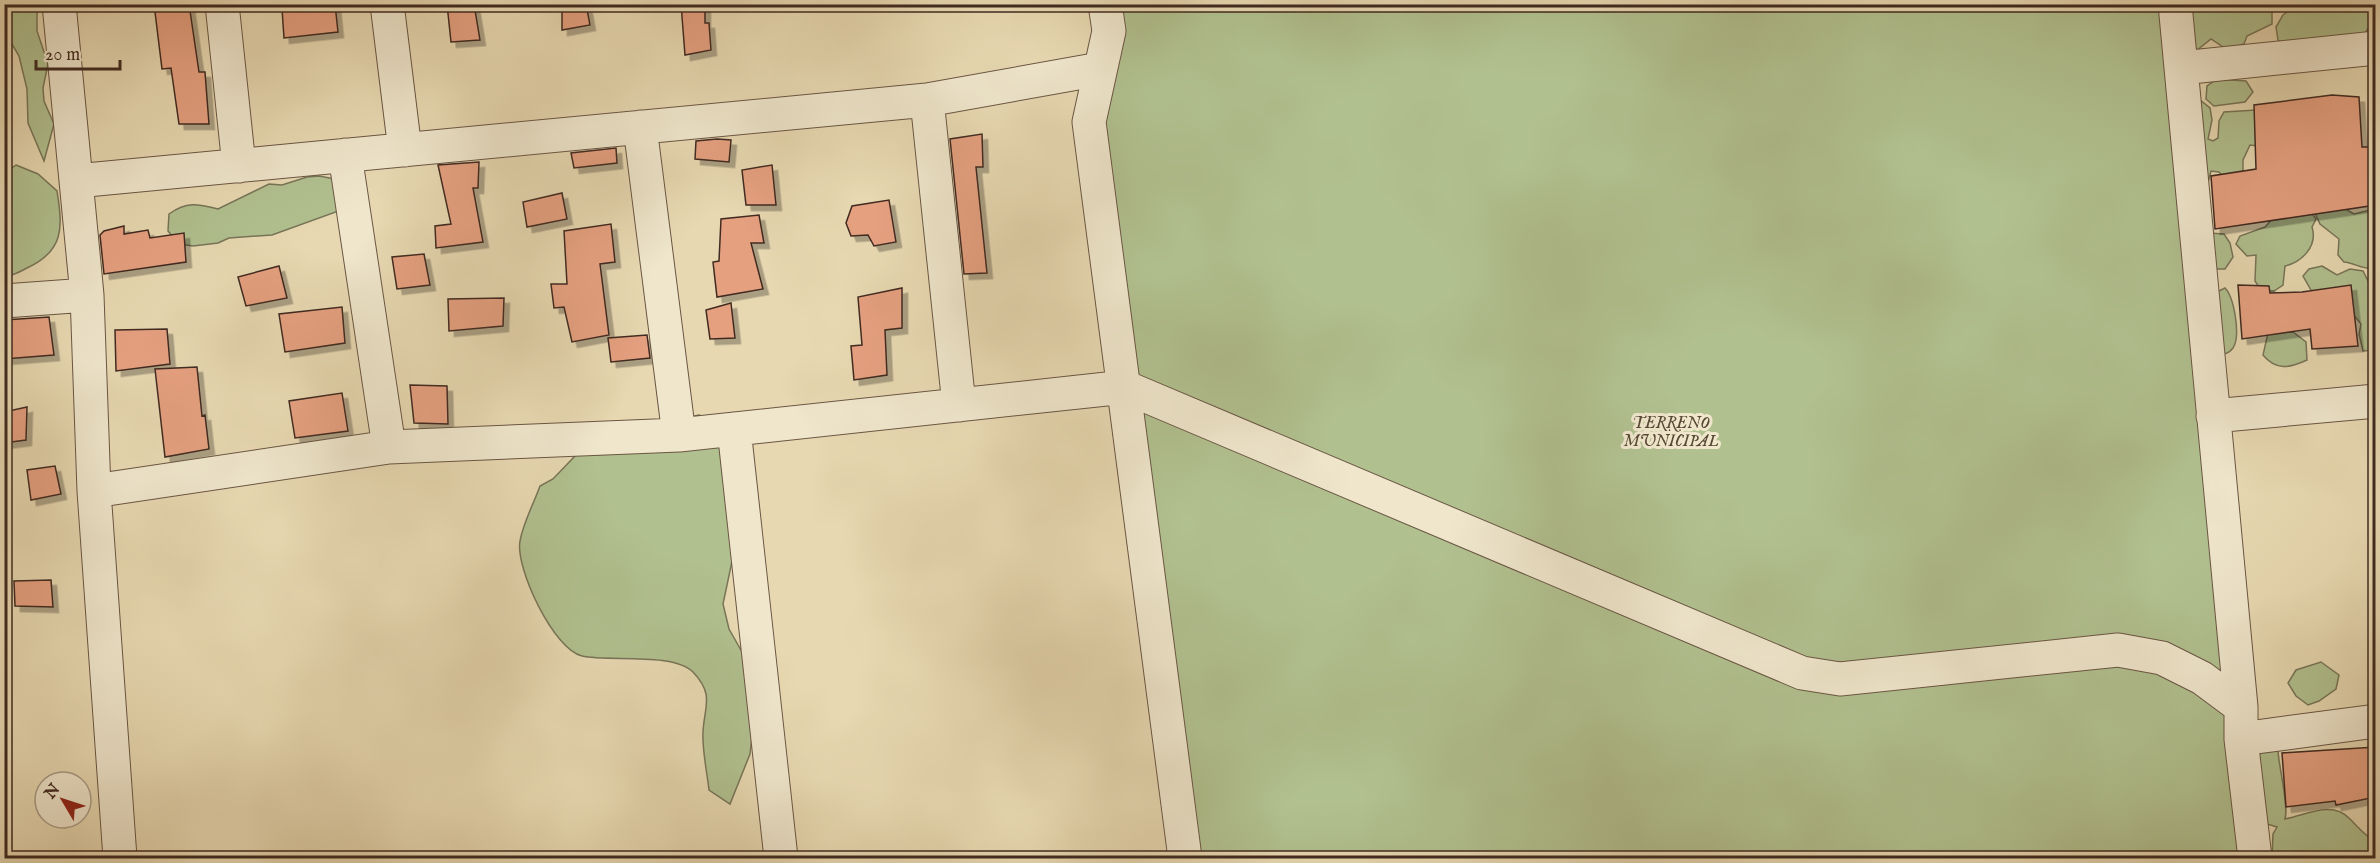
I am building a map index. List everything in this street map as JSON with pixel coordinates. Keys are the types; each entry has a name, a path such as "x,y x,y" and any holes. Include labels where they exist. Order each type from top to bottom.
{"street":[{"path":"59,4 87,294 94,491 120,858"},
{"path":"222,4 239,166"},
{"path":"387,4 405,150"},
{"path":"1106,4 1109,31 1089,122 1185,858"},
{"path":"2175,4 2241,707 2241,739 2255,858"},
{"path":"2181,68 2376,48"},
{"path":"76,181 927,100 1100,69"},
{"path":"927,100 959,405"},
{"path":"640,127 679,435"},
{"path":"345,155 389,447"},
{"path":"4,301 87,294"},
{"path":"94,491 389,447 679,435 1125,387 1802,673 1840,679 2118,650 2162,658 2202,678 2241,707"},
{"path":"2214,416 2376,401"},
{"path":"735,429 781,858"},
{"path":"2241,739 2376,721"}],"green space":[{"path":"5,4 37,5 37,31 48,64 43,88 44,101 54,124 44,161 28,123 27,89 19,56 5,32"},
{"name":"TERRENO MUNICIPAL","path":"1116,5 2272,5 2272,24 2247,36 2244,44 2226,49 2211,39 2190,56 2199,99 2210,108 2212,120 2208,139 2213,141 2218,138 2219,121 2224,112 2256,110 2258,146 2250,145 2243,160 2243,174 2224,178 2219,172 2211,171 2204,198 2253,858 1191,858 1089,122"},
{"path":"2296,5 2327,7 2375,5 2375,17 2364,35 2288,48 2278,40 2276,27 2283,15"},
{"path":"2217,79 2246,81 2253,92 2245,102 2214,106 2206,99 2207,86"},
{"path":"16,165 38,174 57,191 60,227 54,246 48,254 19,272 5,275 4,173"},
{"path":"319,176 346,181 344,209 272,235 229,238 218,243 193,246 179,244 168,231 169,214 181,207 198,205 218,209 269,184 282,185 307,177"},
{"path":"2340,206 2354,214 2375,209 2375,268 2344,262 2338,255 2339,239 2320,224 2315,213"},
{"path":"2309,209 2316,219 2312,227 2311,247 2303,257 2285,266 2283,285 2274,291 2261,290 2255,281 2256,255 2247,256 2236,244 2240,236 2265,227 2274,217"},
{"path":"2208,233 2224,234 2230,243 2233,257 2225,269 2210,269"},
{"path":"2322,266 2337,275 2350,269 2363,271 2375,295 2375,350 2363,351 2359,334 2361,324 2352,313 2315,297 2303,276 2309,269"},
{"path":"2225,288 2231,299 2235,317 2235,342 2229,352 2215,355 2217,292"},
{"path":"2293,332 2306,342 2307,360 2295,365 2278,366 2263,355 2268,333"},
{"path":"699,415 711,421 718,433 738,533 723,604 729,629 750,666 753,729 750,754 730,804 709,790 703,739 707,701 700,680 684,666 671,662 594,658 582,656 571,650 549,624 539,606 530,588 520,553 521,534 540,486 553,479 576,455 652,425"},
{"path":"2321,662 2339,675 2336,689 2319,701 2308,705 2296,696 2288,683 2296,670"},
{"path":"2260,749 2278,751 2285,796 2285,819 2319,810 2335,810 2343,813 2375,841 2375,858 2272,858 2273,834 2277,827 2267,824 2253,763"}],"building":[{"path":"154,4 189,4 199,72 205,72 209,124 179,124 171,68 162,69"},
{"path":"314,4 335,4 338,32 284,38 282,9"},
{"path":"447,4 474,4 480,40 451,42"},
{"path":"562,4 586,4 590,25 562,30"},
{"path":"681,4 705,4 705,23 709,23 711,50 685,55"},
{"path":"2332,95 2359,97 2362,147 2376,147 2376,205 2215,229 2211,176 2256,169 2254,105"},
{"path":"982,134 983,167 976,167 987,273 964,274 950,139"},
{"path":"731,140 729,162 695,159 696,141"},
{"path":"616,148 617,163 574,168 571,153"},
{"path":"479,162 478,188 473,188 483,242 436,248 435,226 451,224 438,165"},
{"path":"772,165 776,205 746,205 742,170"},
{"path":"562,193 567,219 527,227 523,202"},
{"path":"889,200 896,242 874,246 868,235 851,236 846,223 852,206"},
{"path":"759,215 764,243 751,243 763,289 717,297 713,262 719,261 721,219"},
{"path":"611,224 615,262 600,264 609,335 572,342 564,307 554,308 551,284 567,284 564,231"},
{"path":"124,226 124,234 148,230 150,238 184,233 186,262 104,274 100,235 104,231"},
{"path":"424,254 430,285 397,289 392,257"},
{"path":"279,266 287,298 246,306 238,277"},
{"path":"2238,285 2269,286 2270,293 2302,292 2351,285 2358,346 2312,349 2310,329 2242,339"},
{"path":"902,288 902,328 885,330 887,375 854,380 851,346 862,345 858,297"},
{"path":"504,298 503,326 449,331 448,299"},
{"path":"731,303 735,338 710,339 706,310"},
{"path":"342,307 345,343 285,352 279,314"},
{"path":"49,317 54,355 4,359 4,320"},
{"path":"167,329 170,364 116,371 115,330"},
{"path":"647,335 650,358 611,362 608,338"},
{"path":"197,367 202,416 205,415 209,449 165,457 155,369"},
{"path":"410,385 447,386 448,424 414,423"},
{"path":"342,393 348,431 295,438 289,401"},
{"path":"27,407 26,440 4,443 4,412"},
{"path":"55,466 61,494 31,500 27,470"},
{"path":"51,580 53,607 15,606 14,581"},
{"path":"2376,747 2376,797 2336,805 2335,801 2286,807 2282,753"}]}
